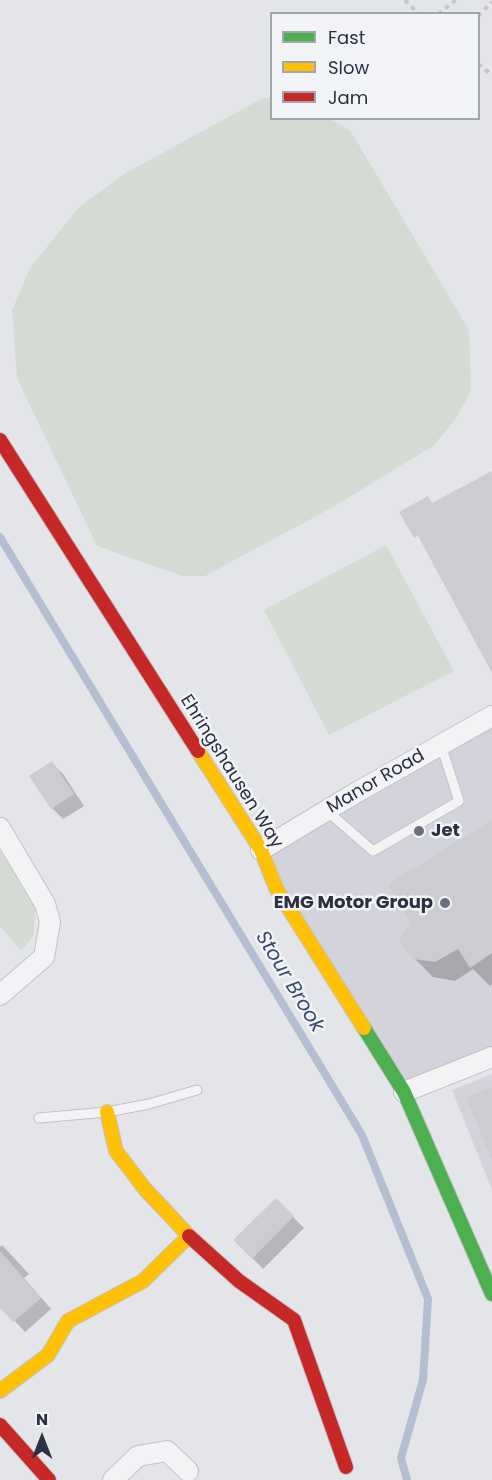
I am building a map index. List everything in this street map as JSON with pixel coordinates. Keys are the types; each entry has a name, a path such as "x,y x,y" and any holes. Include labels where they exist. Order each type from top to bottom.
{"main road":[{"name":"Ehringshausen Way","path":"0,440 261,850 276,888 404,1092 492,1294"},
{"path":"107,1112 116,1150 145,1189 189,1236 239,1281 294,1320 346,1467"},
{"path":"0,1391 48,1355 68,1322 143,1281 189,1236"},
{"path":"0,1425 49,1480"}],"street":[{"name":"Manor Road","path":"261,850 326,810 492,716"},
{"path":"0,828 45,904 50,922 44,957 0,995"},
{"path":"404,1092 492,1057"},
{"path":"113,1480 138,1456 167,1451 188,1471"}],"lane":[{"path":"326,810 373,851 459,801 441,745"},
{"path":"39,1118 107,1112 148,1104 197,1090"}],"path":[{"path":"405,0 417,12"},
{"path":"441,12 456,0"},
{"path":"480,14 492,2"},
{"path":"480,66 492,75"}],"shaded area":[{"path":"263,98 270,98 270,120 332,120 350,130 469,330 471,391 455,420 433,446 333,507 205,576 182,576 97,546 17,378 12,310 30,268 79,207 124,174"},
{"path":"386,545 454,671 329,735 264,610"},
{"path":"492,716 492,1057 404,1092 261,850"},
{"path":"0,851 24,885 35,906 34,935 21,951 0,926"},
{"path":"492,1074 492,1190 452,1090"}],"building":[{"path":"492,471 492,673 418,536 414,538 399,512 428,496 432,503"},
{"path":"52,761 74,794 51,809 29,776"},
{"name":"EMG Motor Group","path":"492,820 492,953 470,968 458,949 435,962 413,959 399,941 410,922 388,884"},
{"path":"492,1087 492,1158 491,1159 466,1097"},
{"path":"276,1198 294,1216 252,1259 233,1240"},
{"path":"0,1251 41,1298 13,1322 0,1308"}],"waterway":[{"name":"Stour Brook","path":"0,537 362,1135 428,1299 423,1380 401,1458 407,1480"}],"traffic: fast":[{"path":"364,1028 404,1092 492,1294"}],"traffic: slow":[{"path":"198,751 261,850 276,888 364,1028"},
{"path":"0,1391 48,1355 68,1321 143,1281 189,1236 145,1189 116,1151 107,1112"}],"traffic: jam":[{"path":"0,440 198,751"},
{"path":"189,1236 239,1281 294,1320 346,1467"},
{"path":"0,1425 49,1480"}],"place":[{"name":"Jet","path":"419,831"},
{"name":"EMG Motor Group","path":"445,903"}]}
